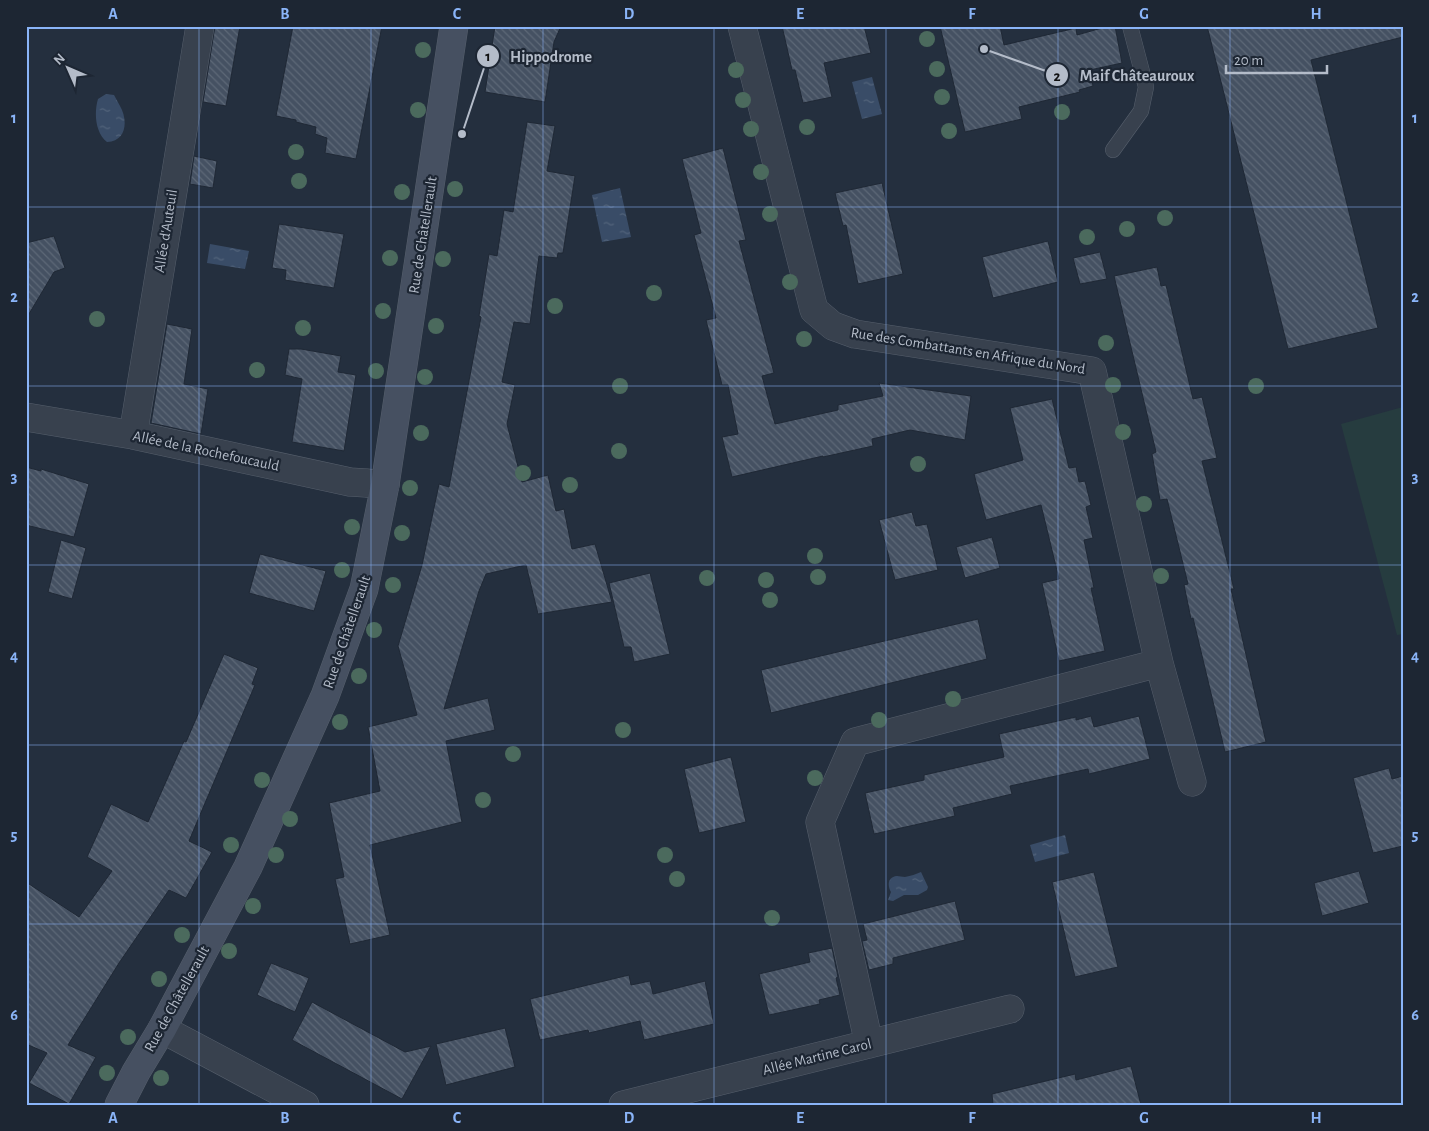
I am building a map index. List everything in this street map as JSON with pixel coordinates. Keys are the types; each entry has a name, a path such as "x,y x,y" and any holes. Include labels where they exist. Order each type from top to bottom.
{"main road":[{"name":"Rue de Châtellerault","path":"119,1105 162,1029 248,867 325,696 364,589 385,486 454,26"}],"street":[{"name":"Allée d'Auteuil","path":"133,435 200,26"},
{"name":"Rue des Combattants en Afrique du Nord","path":"742,26 814,310 833,326 855,334 1092,371 1159,663 1192,782"},
{"name":"Allée de la Rochefoucauld","path":"26,417 133,435 350,482 385,486"},
{"path":"869,1044 820,822 855,742 1159,663"},
{"name":"Allée Martine Carol","path":"623,1105 1010,1009"},
{"path":"162,1029 304,1105"}],"lane":[{"path":"1113,150 1141,111 1146,87 1130,26"}],"green space":[{"path":"1403,407 1403,634 1397,635 1341,424"}],"water":[{"path":"872,77 882,114 862,119 852,82"},
{"path":"106,94 114,95 123,112 125,123 119,138 107,142 100,133 96,122 98,99"},
{"path":"620,188 631,237 602,242 592,195"},
{"path":"210,244 249,251 245,269 207,263"},
{"path":"1065,835 1069,853 1035,862 1030,845"},
{"path":"921,872 928,887 927,890 918,895 904,895 893,901 888,900 891,892 889,882 892,878 897,876 907,877"}],"building":[{"path":"215,26 240,26 226,106 203,102"},
{"path":"293,26 382,26 356,159 325,153 327,138 315,134 316,127 276,116"},
{"path":"495,26 561,26 554,42 545,102 485,92"},
{"path":"782,26 864,26 871,53 824,63 832,97 803,103 795,70 792,70"},
{"path":"940,26 1000,26 1004,45 1076,28 1077,35 1115,26 1122,63 1090,70 1093,86 1079,90 1080,92 1019,107 1022,119 965,132"},
{"path":"1207,26 1403,26 1403,37 1311,60 1378,328 1288,349"},
{"path":"527,122 555,126 547,171 575,176 563,253 558,253 557,258 539,256 530,324 514,322 502,382 515,385 507,424 522,482 548,475 556,511 564,509 572,549 595,544 612,602 538,614 526,565 486,574 479,591 444,709 488,698 495,730 446,741 462,822 370,845 390,935 350,944 335,879 344,877 329,803 380,791 368,727 417,715 398,646 422,565 439,484 449,487 481,317 479,316 489,254 497,256 504,210 513,212"},
{"path":"723,148 746,240 739,241 774,373 762,376 775,424 838,410 838,405 883,396 879,383 971,396 965,440 910,430 872,439 873,446 732,477 722,437 738,434 728,385 722,385 706,320 716,318 694,235 701,233 682,159"},
{"path":"194,156 217,161 213,188 190,184"},
{"path":"882,183 903,274 858,284 846,225 843,226 835,193"},
{"path":"279,224 344,234 334,288 285,280 286,270 272,268"},
{"path":"54,236 65,268 54,272 26,319 26,243"},
{"path":"1048,241 1058,282 993,298 982,257"},
{"path":"1100,252 1107,279 1080,284 1073,258"},
{"path":"1157,267 1161,286 1166,285 1193,399 1202,397 1217,458 1202,461 1234,589 1231,589 1266,742 1225,752 1193,618 1191,619 1184,585 1188,584 1167,499 1160,500 1152,454 1156,452 1114,276"},
{"path":"167,324 192,329 184,384 208,389 201,434 151,423"},
{"path":"289,349 301,349 341,356 338,372 356,375 344,451 292,442 302,379 285,375"},
{"path":"1052,399 1069,468 1076,467 1079,482 1085,481 1091,505 1086,507 1093,538 1084,540 1094,588 1091,588 1105,651 1059,661 1042,583 1059,579 1041,505 986,520 974,474 1023,460 1010,408"},
{"path":"26,467 41,471 41,469 89,484 74,537 26,525"},
{"path":"912,512 916,526 927,524 938,570 895,580 879,520"},
{"path":"992,537 1000,568 965,578 956,547"},
{"path":"61,540 86,548 72,599 48,592"},
{"path":"260,554 326,571 314,611 249,593"},
{"path":"650,573 670,654 634,662 631,647 624,647 609,583"},
{"path":"978,619 987,659 771,713 761,670"},
{"path":"224,654 258,668 252,684 255,685 189,841 212,852 186,898 169,890 119,963 68,1045 96,1057 69,1104 29,1083 47,1053 26,1044 26,882 79,917 112,871 87,857 111,804 148,822 184,741 186,742"},
{"path":"1091,716 1094,727 1139,716 1150,759 1089,774 1088,769 1010,786 1012,794 953,808 955,816 874,834 865,793 924,780 924,775 1004,757 999,734 1076,717 1076,720"},
{"path":"731,757 746,822 699,833 684,769"},
{"path":"1389,768 1392,779 1403,776 1403,846 1373,853 1353,778"},
{"path":"1359,871 1369,903 1322,916 1314,883"},
{"path":"1094,872 1118,967 1075,977 1052,882"},
{"path":"955,901 965,940 893,958 893,964 869,970 862,941 867,940 863,924"},
{"path":"832,948 840,995 819,1000 820,1004 769,1015 759,974 810,962 808,953"},
{"path":"271,963 309,978 295,1012 257,995"},
{"path":"629,975 631,985 650,981 653,994 705,981 714,1024 644,1040 640,1021 589,1033 588,1030 540,1040 530,999"},
{"path":"312,1002 405,1052 431,1046 402,1099 292,1040"},
{"path":"505,1028 515,1067 446,1085 436,1044"},
{"path":"1131,1066 1141,1105 993,1105 992,1094 1075,1074 1076,1080"}],"place":[{"name":"Maif Châteauroux","path":"984,49"},
{"name":"Hippodrome","path":"462,134"}]}
